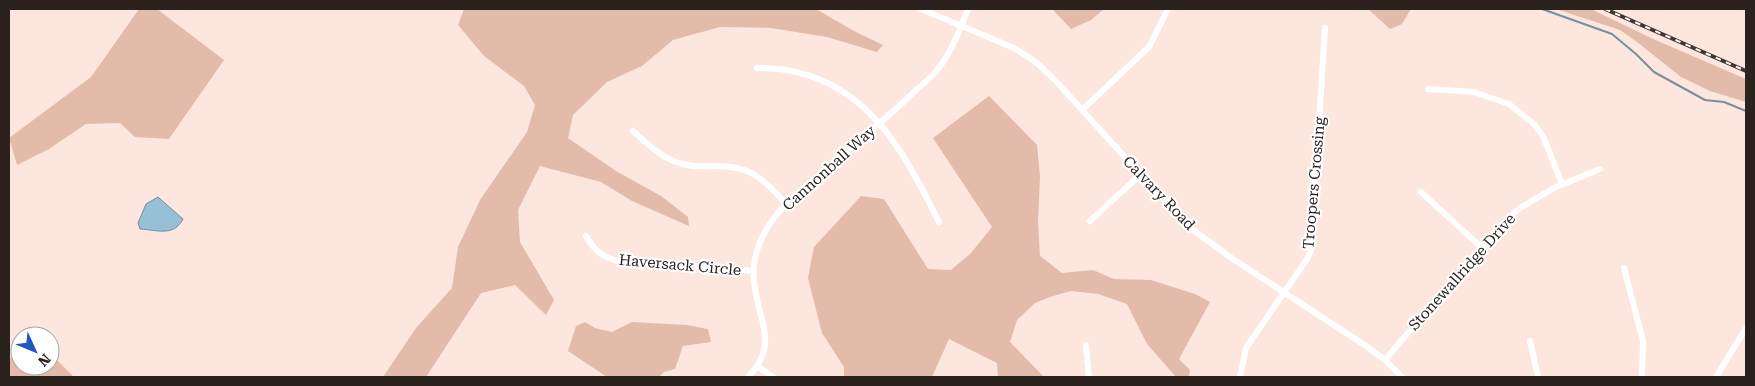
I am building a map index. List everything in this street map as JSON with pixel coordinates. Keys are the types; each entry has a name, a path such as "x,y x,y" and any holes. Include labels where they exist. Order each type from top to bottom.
{"street":[{"name":"Calvary Road","path":"922,9 1014,48 1026,55 1055,80 1193,230 1385,360 1402,377"},
{"name":"Cannonball Way","path":"748,377 762,360 765,350 765,327 754,282 756,254 764,232 786,204 937,70 949,54 968,9"},
{"path":"1082,110 1149,47 1168,9"},
{"name":"Troopers Crossing","path":"1240,377 1246,348 1307,259 1311,250 1325,28"},
{"path":"757,68 797,71 836,87 862,104 900,149 939,222"},
{"path":"1428,89 1474,92 1509,104 1534,124 1543,136 1562,184"},
{"path":"633,131 660,154 679,163 688,166 730,167 749,171 768,183 786,204"},
{"name":"Stonewallridge Drive","path":"1385,360 1508,218 1520,208 1562,184 1600,169"},
{"path":"1090,221 1141,174"},
{"path":"1421,192 1481,247"},
{"name":"Haversack Circle","path":"586,236 593,249 617,261 754,271"},
{"path":"1624,268 1643,341 1642,377"},
{"path":"1716,377 1746,328"},
{"path":"1530,341 1538,377"},
{"path":"1086,345 1089,377"},
{"path":"757,366 773,377"}],"shaded area":[{"path":"139,9 157,9 224,60 169,139 135,137 120,123 86,124 49,149 17,165 9,138 91,77"},
{"path":"464,9 816,9 883,45 877,52 827,37 771,28 720,27 673,40 642,66 607,82 573,115 568,138 616,171 661,196 688,217 689,226 632,201 601,182 540,166 518,210 520,242 554,300 546,315 515,285 481,293 426,377 383,377 416,328 452,288 458,247 480,200 527,132 535,105 524,86 484,56 458,25"},
{"path":"1052,9 1104,9 1091,20 1071,29"},
{"path":"1368,9 1411,9 1402,24 1390,29"},
{"path":"1556,9 1591,9 1651,38 1746,79 1746,102 1710,91 1681,77 1620,30"},
{"path":"989,96 1037,145 1040,176 1038,222 1040,256 1062,273 1093,270 1114,279 1151,280 1195,294 1210,302 1179,359 1190,370 1189,377 1176,377 1147,344 1127,304 1098,294 1071,291 1035,303 1017,320 1010,342 1044,377 998,377 997,363 949,339 932,377 844,377 844,367 822,333 808,278 814,247 861,196 884,199 928,269 951,270 971,253 992,227 933,138"},
{"path":"585,322 595,328 612,332 632,322 687,325 708,329 711,342 683,346 675,369 664,372 659,377 607,377 568,351 576,326"},
{"path":"10,359 10,376 60,376 60,363 74,377 9,377"}],"water":[{"path":"158,197 183,219 179,225 170,230 140,229 138,223 146,204"}],"waterway":[{"path":"1542,9 1612,34 1654,72 1705,100 1724,102 1746,111"}],"railway":[{"path":"1605,9 1746,71"}]}
